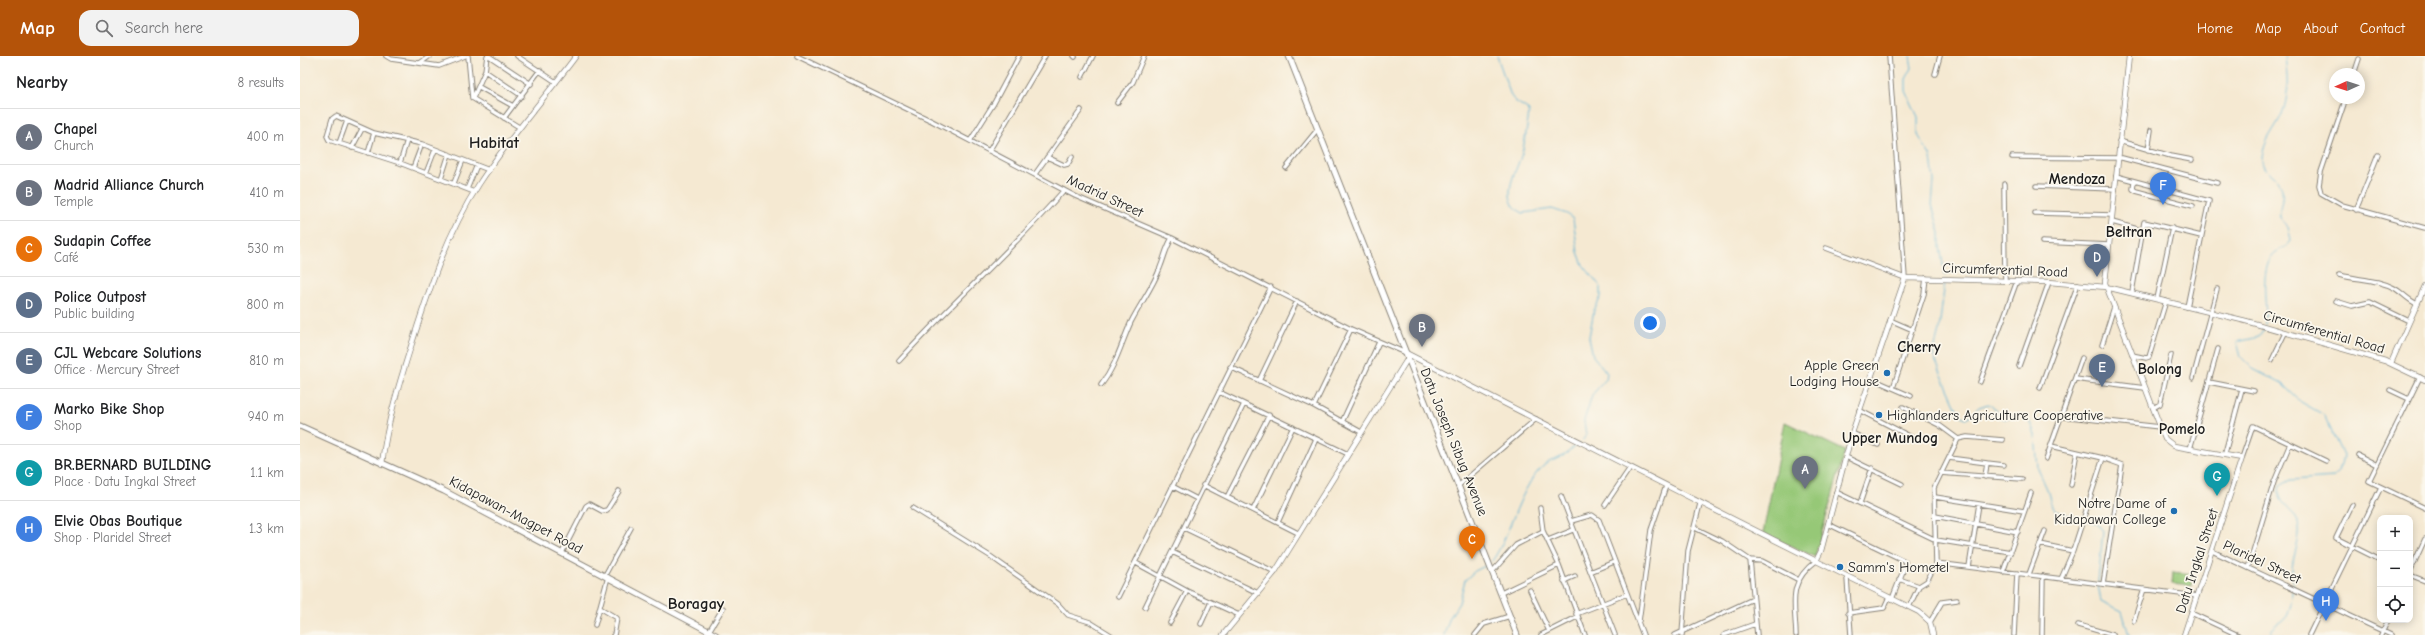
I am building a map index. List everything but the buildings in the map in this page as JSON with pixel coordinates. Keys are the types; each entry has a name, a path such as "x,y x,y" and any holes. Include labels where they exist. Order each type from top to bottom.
{"main road":[{"name":"Datu Joseph Sibug Avenue","path":"1289,56 1517,635"},
{"name":"Kidapawan-Magpet Road","path":"300,426 444,491 716,635"}],"street":[{"path":"386,56 391,60 439,66 466,56 472,98 519,127"},
{"path":"420,63 430,56"},
{"path":"472,98 479,87 485,71 488,56 531,84"},
{"path":"517,56 556,82"},
{"path":"382,464 392,408 435,271 446,244 474,192 489,170 519,127 576,56"},
{"name":"Madrid Street","path":"797,56 989,150 1064,190 1172,238 1270,288 1297,300 1351,329 1407,355"},
{"path":"970,141 994,103 1019,56"},
{"path":"989,150 1045,56"},
{"path":"1082,77 1093,56"},
{"path":"1117,103 1133,82 1144,56"},
{"path":"1796,635 1795,589 1797,579 1816,561 1821,551 1859,410 1905,278 1889,56"},
{"path":"1935,74 1940,56"},
{"path":"2129,56 2119,141 2112,222 2104,275 2106,286 2160,427 2166,439 2171,445 2225,453 2242,458"},
{"path":"2356,68 2359,59"},
{"path":"504,118 540,70"},
{"path":"485,71 522,96"},
{"path":"479,87 513,106"},
{"path":"2344,104 2319,185 2323,196 2356,210 2425,228"},
{"path":"1035,174 1081,110"},
{"path":"474,192 400,163 352,148 327,138 332,120 339,116 362,129 422,144 489,170"},
{"path":"339,143 347,121"},
{"path":"352,148 362,129"},
{"path":"1286,168 1317,130"},
{"path":"2148,150 2151,130"},
{"path":"368,153 374,133"},
{"path":"400,163 407,140"},
{"path":"2119,141 2148,150 2192,160"},
{"path":"413,168 422,144"},
{"path":"426,173 435,150"},
{"path":"441,179 449,154"},
{"path":"2356,210 2378,155"},
{"path":"1047,157 1064,165 1072,158"},
{"path":"2012,157 2118,158 2217,184"},
{"path":"454,183 463,160"},
{"path":"467,188 477,165"},
{"path":"2116,176 2134,182 2208,200 2186,307"},
{"path":"2134,182 2134,189 2136,191 2193,206"},
{"path":"2004,184 2005,281"},
{"path":"2036,186 2115,189"},
{"path":"899,361 955,300 1006,254 1064,190"},
{"path":"2035,213 2112,215"},
{"path":"2132,292 2141,230 2145,221 2201,236"},
{"path":"2112,222 2141,230"},
{"path":"2157,299 2172,228"},
{"path":"1101,385 1110,374 1120,346 1151,288 1161,267 1164,251 1172,238"},
{"path":"2042,242 2108,245"},
{"path":"1826,248 1905,278"},
{"path":"2339,275 2378,281 2395,288 2404,298 2417,304"},
{"name":"Circumferential Road","path":"1905,278 2049,282 2106,286 2285,333 2391,363 2425,380"},
{"path":"1893,388 1924,294 1926,278"},
{"path":"1980,382 2017,281"},
{"path":"2018,366 2049,282"},
{"path":"2040,388 2078,284"},
{"path":"2391,363 2425,286"},
{"path":"1118,597 1270,288"},
{"path":"2193,378 2217,289"},
{"path":"1259,381 1297,300"},
{"path":"2132,355 2146,358 2149,357 2166,301"},
{"path":"2336,301 2352,306 2370,302 2409,321"},
{"path":"2102,345 2114,307"},
{"path":"1890,320 1913,330"},
{"path":"1314,406 1351,329"},
{"path":"2272,360 2285,333"},
{"path":"1342,422 1379,342"},
{"path":"2190,449 2218,349"},
{"path":"1223,635 1275,572 1407,355 1537,418 1700,504 1816,561 1847,578 1909,607 1924,615 1930,622 1933,635"},
{"path":"2153,408 2160,404 2171,355"},
{"path":"2046,459 2082,358"},
{"path":"1230,367 1314,406 1361,432"},
{"path":"2420,377 2369,481 2425,508"},
{"path":"1870,378 1911,396"},
{"path":"2075,379 2145,388"},
{"path":"2209,382 2254,391"},
{"path":"2225,453 2242,389"},
{"path":"2390,390 2409,399"},
{"path":"1219,392 1348,454"},
{"path":"1145,607 1161,577 1197,499 1244,404"},
{"path":"1903,407 1939,425 1958,439 1967,437 2003,440"},
{"path":"1859,410 1915,439"},
{"path":"1227,497 1269,415"},
{"path":"2061,416 2160,427"},
{"path":"1458,486 1537,418"},
{"name":"Datu Ingkal Street","path":"2184,635 2253,426 2290,444"},
{"path":"1253,510 1293,427"},
{"path":"1852,433 1878,445"},
{"path":"1278,522 1316,439"},
{"path":"1909,607 1919,586 1927,581 1936,563 1934,488 1958,439"},
{"path":"2248,568 2274,482 2290,444 2326,460"},
{"path":"2051,446 2103,458 2121,464 2123,467 2102,584"},
{"path":"2070,485 2077,452"},
{"path":"2358,455 2377,465"},
{"path":"1846,457 1872,468 1902,484"},
{"path":"1949,458 2004,465"},
{"path":"2061,579 2073,551 2103,458"},
{"path":"1985,477 1987,463"},
{"path":"1605,505 1630,468"},
{"path":"1860,503 1872,468"},
{"path":"1940,474 2022,479"},
{"path":"1204,485 1298,533"},
{"path":"1172,486 1197,499"},
{"path":"1638,622 1651,530 1666,486"},
{"path":"2309,635 2353,548 2381,487"},
{"path":"562,553 586,506 589,504 602,511 607,510 619,491"},
{"path":"1836,492 1936,540 2011,552"},
{"path":"2003,572 2031,493"},
{"path":"1561,496 1615,635"},
{"path":"1934,497 2024,511"},
{"path":"1681,634 1688,551 1700,504"},
{"path":"1970,567 1979,504"},
{"path":"2352,505 2336,538 2353,548 2377,559"},
{"path":"913,508 990,556 1058,604 1066,613 1090,622 1111,635"},
{"path":"1540,508 1543,531 1548,540 1585,635"},
{"path":"1571,521 1592,515 1597,518 1643,635"},
{"path":"1935,516 2018,532"},
{"path":"1828,524 1904,561 1905,566 1900,579 1885,607 1882,609 1848,613"},
{"path":"595,625 606,576 631,528"},
{"path":"1184,528 1275,572"},
{"path":"1695,528 1722,541 1750,560 1762,562 1797,579"},
{"path":"1548,540 1573,530"},
{"path":"1492,572 1516,546 1543,531"},
{"path":"2029,574 2045,531"},
{"path":"2413,566 2425,539"},
{"path":"2040,544 2073,551"},
{"name":"Plaridel Street","path":"2212,551 2325,604 2382,633 2391,635"},
{"path":"1172,552 1258,593"},
{"path":"1750,560 1757,635"},
{"path":"1590,572 1614,562"},
{"path":"1136,563 1187,591 1239,615"},
{"path":"1936,563 2197,596"},
{"path":"1501,593 1558,565"},
{"path":"2014,635 2017,573"},
{"path":"2413,575 2425,581"},
{"path":"1564,581 1575,576"},
{"path":"2042,635 2043,576"},
{"path":"1847,578 1848,613 1851,635"},
{"path":"1900,579 1919,586"},
{"path":"2134,621 2144,589"},
{"path":"1530,590 1549,631"},
{"path":"1170,623 1187,591"},
{"path":"1541,635 1577,615 1627,594"},
{"path":"1675,635 1681,634 1753,599"},
{"path":"1930,622 1942,602 1957,600"},
{"path":"1201,624 1211,602"},
{"path":"600,608 616,618 614,635"},
{"path":"708,632 722,608"},
{"path":"2191,613 2238,635"},
{"path":"1476,635 1484,624 1510,616"},
{"path":"2382,633 2387,623"},
{"path":"1724,635 1755,624"},
{"path":"2078,625 2113,635"}],"green space":[{"path":"1785,422 1845,451 1815,557 1763,533"},
{"path":"2173,572 2193,574 2192,586 2172,584"}],"waterway":[{"path":"1497,56 1511,96 1515,101 1529,110 1523,150 1511,185 1511,201 1515,207 1523,213 1552,209 1567,214 1573,219 1578,252 1583,265 1601,287 1601,297 1594,310 1589,337 1593,356 1607,373 1606,379 1592,395 1584,421 1586,435 1583,440"},
{"path":"1910,56 1912,68 1906,79 1906,91 1918,117 1918,135 1931,157 1934,181 1932,205 1940,233 1940,247 1945,276"},
{"path":"2265,324 2265,281 2268,264 2272,256 2287,246 2291,241 2288,226 2280,218 2282,196 2281,186 2277,179 2265,169 2262,162 2263,151 2267,140 2285,107 2287,92 2285,56"},
{"path":"1945,281 1939,330 1933,355 1957,409 1963,417 1967,418 1979,407 1988,404 1991,405 2000,416 2005,419 2017,414 2027,416 2035,435 2038,469 2047,489 2052,507 2055,511 2081,519"},
{"path":"2264,329 2259,337 2237,342 2241,357 2253,369 2282,384 2301,402 2324,415 2343,456 2339,472 2334,477 2291,480 2280,486 2280,497 2296,517 2299,527 2299,537 2292,565 2293,587"},
{"path":"1492,561 1499,550 1529,483 1537,472 1550,461 1559,458 1580,444"},
{"path":"2084,520 2097,523 2103,531 2098,582"},
{"path":"1444,635 1450,617 1459,603 1465,580 1475,571 1485,566"},
{"path":"2098,585 2101,601 2122,611 2129,635"},
{"path":"2270,635 2272,629 2287,616 2291,603 2292,590"}],"place":[{"name":"Marko Bike Shop","path":"2163,205"},
{"name":"Police Outpost","path":"2097,277"},
{"name":"Madrid Alliance Church","path":"1422,347"},
{"name":"Apple Green Lodging House","path":"1887,373"},
{"name":"CJL Webcare Solutions","path":"2102,387"},
{"name":"Highlanders Agriculture Cooperative","path":"1879,415"},
{"name":"Chapel","path":"1805,489"},
{"name":"BR.BERNARD BUILDING","path":"2217,496"},
{"name":"Notre Dame of Kidapawan College","path":"2174,511"},
{"name":"Sudapin Coffee","path":"1472,559"},
{"name":"Samm's Hometel","path":"1840,567"},
{"name":"Elvie Obas Boutique","path":"2326,621"}],"district":[{"name":"Habitat","path":"494,143"},
{"name":"Mendoza","path":"2077,179"},
{"name":"Beltran","path":"2129,232"},
{"name":"Cherry","path":"1919,347"},
{"name":"Bolong","path":"2160,369"},
{"name":"Pomelo","path":"2182,429"},
{"name":"Upper Mundog","path":"1890,438"},
{"name":"Boragay","path":"696,604"}]}
